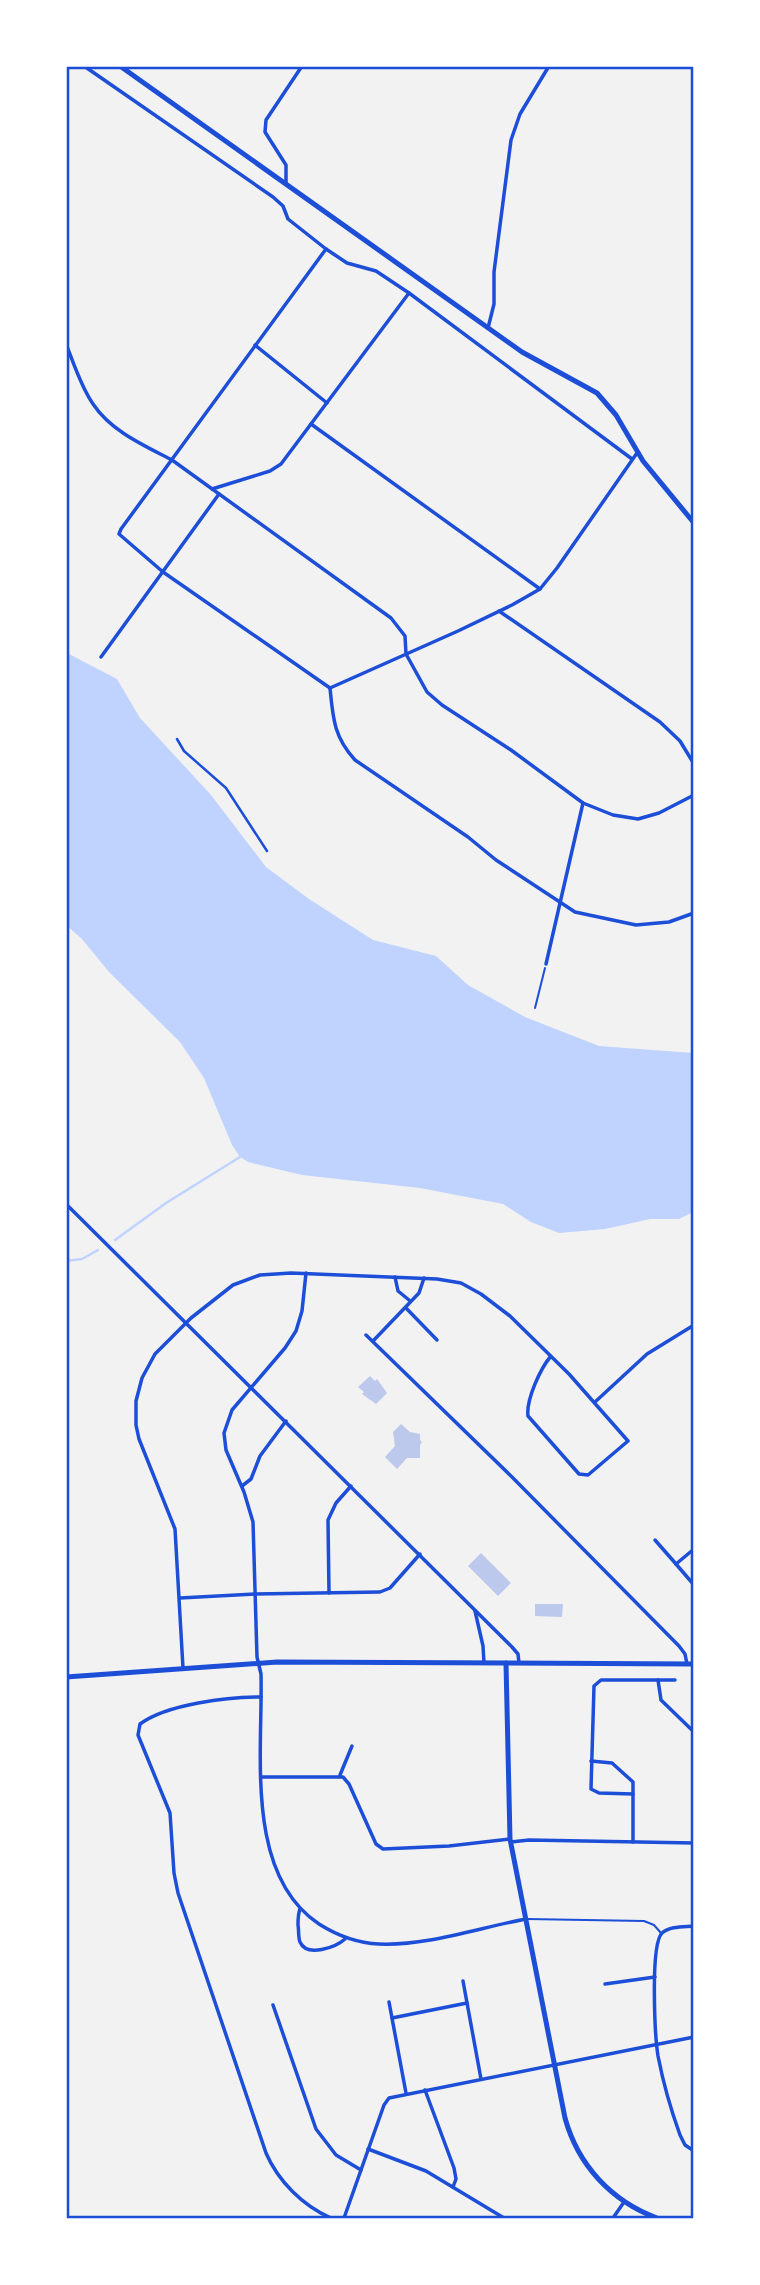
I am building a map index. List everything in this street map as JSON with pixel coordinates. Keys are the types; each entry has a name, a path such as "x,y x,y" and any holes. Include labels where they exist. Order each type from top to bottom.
{"street":[{"path":"84,66 272,197 283,206 288,219 326,249 347,263 376,271 409,293 632,459"},
{"path":"120,66 536,361 597,393 616,415 637,453 694,523"},
{"path":"286,184 286,165 265,132 266,120 302,66"},
{"path":"488,328 494,304 494,272 511,140 520,114 549,66"},
{"path":"326,249 119,534 163,572 330,688 336,731 343,747 355,760 575,912 636,925 670,922 694,913"},
{"path":"212,489 270,471 281,464 409,293"},
{"path":"66,344 92,403 105,419 130,438 172,460 391,618 405,636 407,654 427,692 442,705 502,743 583,803 613,815 638,819 659,813 694,796"},
{"path":"255,345 327,402"},
{"path":"311,424 540,589"},
{"path":"330,688 499,611 540,589 637,453"},
{"path":"101,657 219,494"},
{"path":"499,611 660,722 680,741 694,764"},
{"path":"177,739 184,751 226,788 267,851"},
{"path":"546,964 583,803"},
{"path":"66,1204 515,1649 519,1662"},
{"path":"306,1273 302,1311 296,1331 285,1348 232,1410 224,1433 226,1450 242,1486 251,1512 253,1528 264,1817 270,1854 285,1888 300,1909 322,1926 345,1938 370,1943 397,1943 526,1919"},
{"path":"183,1668 175,1529 142,1447 135,1418 137,1393 147,1366 160,1348 186,1322 218,1295 240,1281 267,1274 306,1273 454,1281 475,1290 504,1311 551,1356 595,1402 628,1441 594,1472 585,1476 579,1474 527,1414 541,1371 551,1356"},
{"path":"395,1277 398,1291 409,1300"},
{"path":"373,1341 421,1290 424,1278"},
{"path":"405,1308 437,1340"},
{"path":"595,1402 647,1354 694,1325"},
{"path":"66,1677 259,1662 690,1664 679,1646 512,1477 366,1335"},
{"path":"242,1486 251,1479 257,1460 286,1422"},
{"path":"329,1593 328,1520 335,1503 351,1486"},
{"path":"655,1540 694,1585"},
{"path":"676,1564 694,1549"},
{"path":"180,1598 387,1590 420,1554"},
{"path":"474,1608 484,1662"},
{"path":"506,1662 511,1840 565,2118 575,2146 594,2175 624,2202 657,2218"},
{"path":"633,1794 596,1793 592,1790 590,1784 595,1684 604,1680 675,1680"},
{"path":"658,1681 661,1700 694,1732"},
{"path":"261,1696 215,1700 170,1711 143,1722 138,1727 138,1735 170,1813 178,1893 266,2153 280,2176 299,2197 331,2218"},
{"path":"340,1775 352,1746"},
{"path":"591,1761 614,1764 632,1780 633,1842"},
{"path":"262,1777 340,1775 349,1784 376,1844 383,1849 511,1840 694,1843"},
{"path":"300,1909 300,1941 304,1947 319,1950 342,1942 345,1938"},
{"path":"694,1926 669,1929 662,1934 656,1946 655,1977 659,2060 680,2135 685,2145 694,2151"},
{"path":"605,1984 655,1977"},
{"path":"463,1981 481,2078"},
{"path":"389,2002 406,2093"},
{"path":"392,2018 467,2003"},
{"path":"273,2005 316,2129 336,2155 361,2170"},
{"path":"344,2218 385,2102 392,2096 694,2037"},
{"path":"425,2089 454,2168 456,2179 453,2187"},
{"path":"368,2149 416,2166 504,2218"},
{"path":"613,2218 624,2202"}],"lane":[{"path":"526,1919 645,1922 654,1925 662,1934"}],"path":[{"path":"535,1008 546,964"}],"water":[{"path":"67,653 117,679 140,718 211,795 266,867 309,899 373,940 436,956 468,985 525,1017 599,1046 693,1053 693,1212 679,1219 650,1219 605,1229 559,1233 531,1222 503,1204 420,1188 302,1175 248,1162 240,1157 232,1145 204,1078 180,1042 67,926"}],"building":[{"path":"370,1376 375,1381 377,1379 387,1393 376,1404 362,1394 364,1392 358,1387"},
{"path":"401,1424 410,1432 420,1434 422,1442 420,1458 407,1458 397,1469 385,1457 395,1446 393,1432"},
{"path":"481,1553 511,1583 498,1596 468,1566"},
{"path":"535,1604 563,1604 562,1617 535,1616"}],"waterway":[{"path":"115,1240 166,1203 240,1157"},
{"path":"66,1261 82,1259 98,1250"}]}
